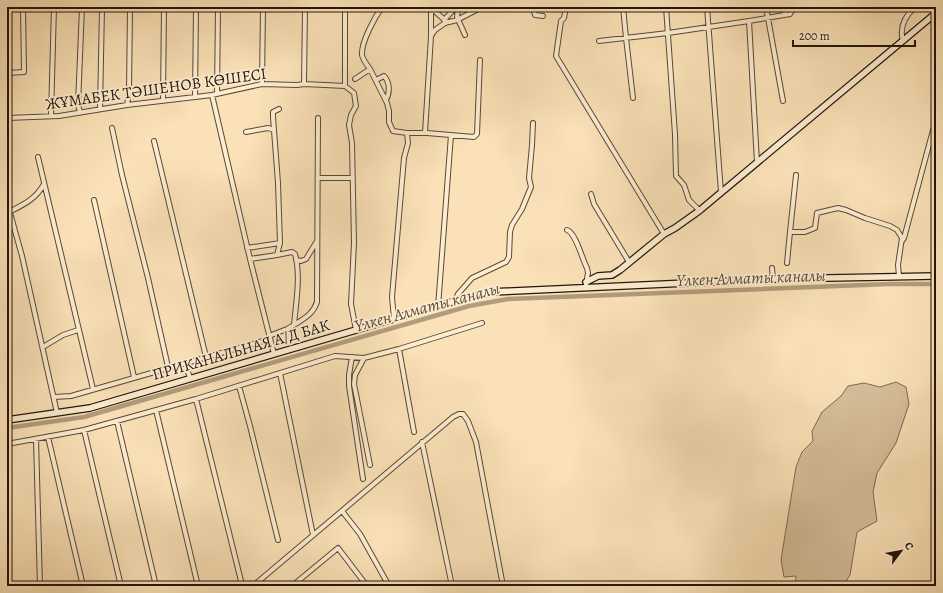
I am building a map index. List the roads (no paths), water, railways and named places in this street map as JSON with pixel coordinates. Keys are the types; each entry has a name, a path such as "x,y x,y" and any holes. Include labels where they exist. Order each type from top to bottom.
{"main road":[{"path":"585,285 598,276 612,275 620,270 664,234 700,211 936,13"},
{"name":"ПРИКАНАЛЬНАЯ А/Д БАК","path":"7,420 90,408 455,301 491,292 585,285 936,276"}],"street":[{"path":"7,73 24,72 24,7"},
{"path":"51,116 54,7"},
{"path":"80,112 78,105 82,7"},
{"path":"100,109 102,7"},
{"path":"127,105 129,92 130,7"},
{"path":"163,100 164,7"},
{"path":"195,97 196,7"},
{"path":"217,94 218,7"},
{"path":"262,84 263,7"},
{"path":"304,84 306,7"},
{"path":"345,7 345,86 354,93 356,106 351,115 350,125 352,143 354,243 351,304 356,330"},
{"path":"382,7 370,28 362,54 386,100 389,111 390,127 393,131 474,137 477,134 480,60"},
{"path":"457,7 457,17 465,35"},
{"path":"431,36 457,7"},
{"path":"430,8 446,21 458,20 482,7"},
{"path":"536,7 534,11 535,15 543,16"},
{"path":"566,7 564,18 561,21 556,56 664,234"},
{"path":"624,7 633,98"},
{"path":"666,7 676,176 684,185 689,200 700,211"},
{"path":"707,7 721,192"},
{"path":"766,7 783,101"},
{"path":"784,7 785,15"},
{"path":"599,41 668,33 768,18 790,14 794,7"},
{"path":"903,41 902,26 908,13 915,7"},
{"path":"425,133 431,36 430,8"},
{"path":"749,21 757,162"},
{"path":"354,79 370,69"},
{"path":"376,80 384,76 388,81 386,100"},
{"name":"ЖҰМАБЕК ТӘШЕНОВ КӨШЕСІ","path":"7,118 59,116 163,100 212,95 262,84 345,86"},
{"path":"212,95 247,248 274,354"},
{"path":"277,255 280,243 278,182 273,112 279,109"},
{"path":"54,397 70,396 270,337 288,330 315,309 317,302 318,118"},
{"path":"900,276 898,265 902,241 936,119"},
{"path":"455,301 458,294 472,278 506,262 509,257 510,232 512,225 522,209 531,186 529,178 533,123"},
{"path":"112,128 168,368"},
{"path":"246,132 268,128 274,130"},
{"path":"394,319 392,297 404,166 408,143 407,133"},
{"path":"438,307 451,135"},
{"path":"154,140 206,357"},
{"path":"38,157 93,389"},
{"path":"787,263 796,175"},
{"path":"318,178 352,178"},
{"path":"9,212 24,205 37,195 44,184"},
{"path":"591,194 594,204 629,262"},
{"path":"94,200 134,377"},
{"path":"7,202 22,256 54,397 56,413"},
{"path":"790,232 805,232 815,228 817,213 838,208 851,211 865,218 890,226 896,230 902,238 902,241"},
{"path":"567,230 570,231 576,241 587,268 588,273 585,285"},
{"path":"296,260 301,261 306,259 317,241"},
{"path":"247,248 280,243"},
{"path":"250,259 292,252 295,254 297,284 294,324"},
{"path":"772,268 773,279"},
{"path":"7,444 84,430 117,422 336,356 364,358 399,349 482,323"},
{"path":"43,347 63,335 78,330"},
{"path":"399,349 414,432"},
{"path":"352,358 349,386 363,479"},
{"path":"364,358 355,375 354,384 370,465"},
{"path":"188,362 190,378"},
{"path":"280,373 313,535"},
{"path":"239,386 278,540"},
{"path":"196,399 242,585"},
{"path":"156,410 198,586"},
{"path":"253,586 422,442 453,417 459,414 465,416 476,442 503,586"},
{"path":"117,422 156,586"},
{"path":"84,430 121,586"},
{"path":"48,437 83,586"},
{"path":"36,439 40,586"},
{"path":"422,442 452,586"},
{"path":"342,511 360,534 389,586"},
{"path":"292,586 338,548 367,586"}],"waterway":[{"name":"Үлкен Алматы каналы","path":"7,428 84,417 469,306 508,299 889,284 936,284"}]}
